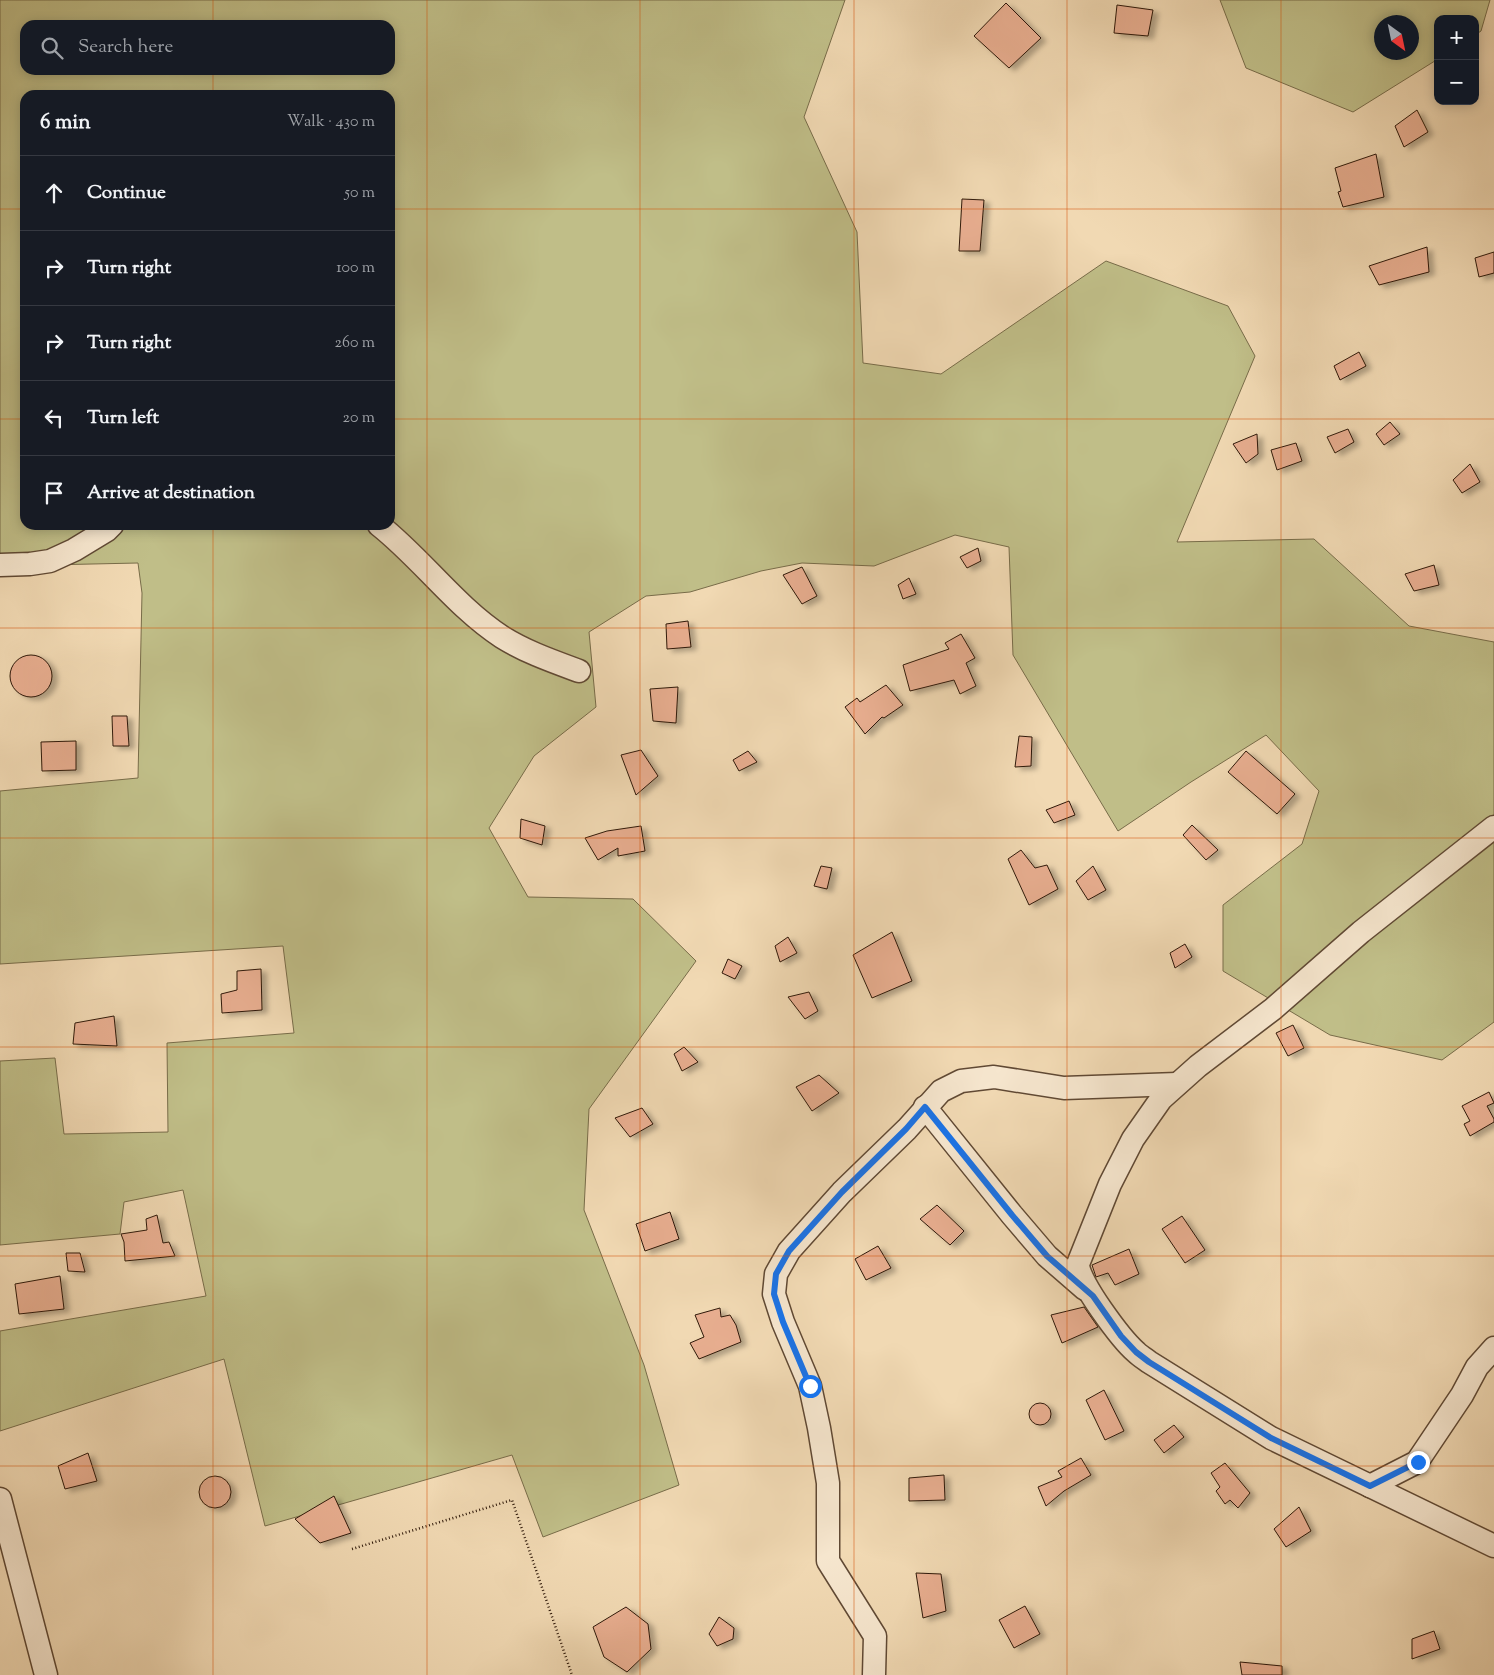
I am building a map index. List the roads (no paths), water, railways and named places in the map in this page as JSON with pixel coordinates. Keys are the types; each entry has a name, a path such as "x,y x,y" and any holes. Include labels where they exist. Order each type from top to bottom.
{"street":[{"path":"0,565 50,561 74,550 107,530"},
{"path":"385,530 416,557 473,614 501,636 533,654 579,671"},
{"path":"1494,827 1361,932 1273,1009 1177,1084 1161,1099 1133,1139 1110,1184 1079,1260 1079,1273 1093,1296 1121,1336 1136,1352 1149,1362 1271,1438 1494,1546"},
{"path":"874,1675 875,1636 828,1561 828,1483 819,1428 810,1386 783,1322 774,1294 776,1274 789,1251 842,1192 906,1129 941,1091 961,1081 994,1077 1064,1088 1177,1084"},
{"path":"925,1107 1047,1256 1093,1296"},
{"path":"1370,1486 1418,1462 1462,1395 1477,1366 1494,1348"},
{"path":"0,1501 46,1675"}]}
